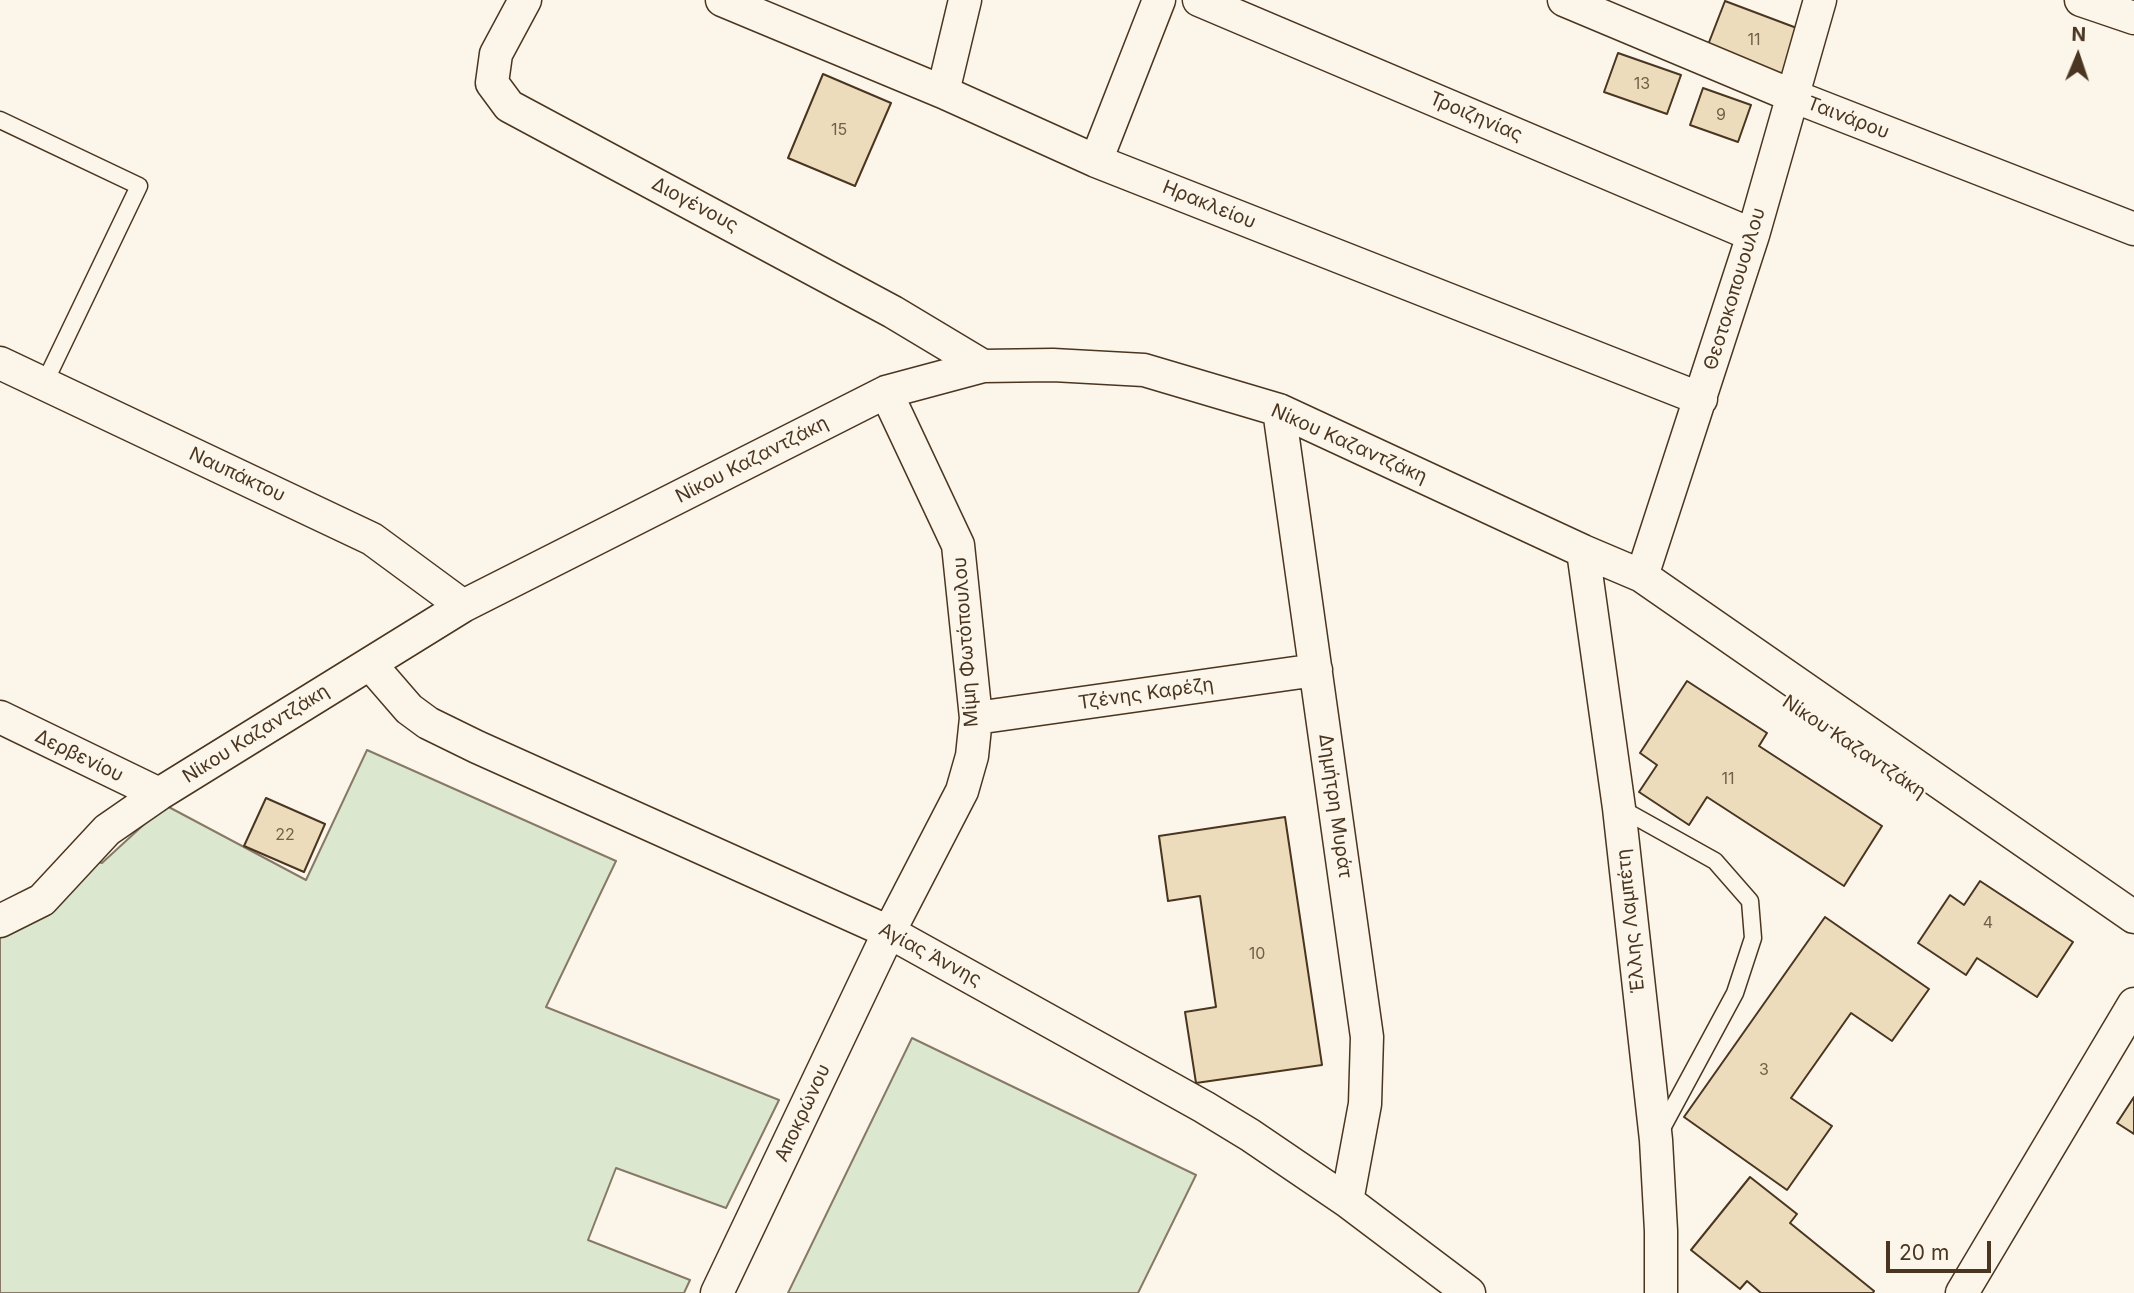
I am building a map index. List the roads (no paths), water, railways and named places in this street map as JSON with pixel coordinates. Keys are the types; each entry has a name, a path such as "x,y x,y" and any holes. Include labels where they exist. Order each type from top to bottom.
{"street":[{"name":"Διογένους","path":"525,0 496,54 492,83 509,106 893,312 983,366"},
{"name":"Ηρακλείου","path":"722,0 943,92 1096,161 1701,399"},
{"path":"943,92 965,0"},
{"path":"1096,161 1159,0"},
{"name":"Τροιζηνίας","path":"1199,0 1753,235"},
{"name":"Ταινάρου","path":"1564,0 1793,96 2134,229"},
{"name":"Θεοτοκοπουουλου","path":"1642,576 1753,235 1820,0"},
{"path":"2081,0 2134,18"},
{"name":"Ναυπάκτου","path":"0,363 372,539 463,606"},
{"name":"Νίκου Καζαντζάκη","path":"0,921 42,900 107,830 159,794 463,606 887,392 983,366 1053,365 1144,370 1279,410 1642,576 2134,917"},
{"name":"Μίμη Φωτόπουλου","path":"887,392 958,545 976,718 971,756 962,791 889,932"},
{"name":"Δημήτρη Μυράτ","path":"1279,410 1367,1037 1365,1104 1347,1201"},
{"name":"Νίκου Καζαντζάκη","path":"1583,551 1617,585 2104,918 2134,931"},
{"name":"Έλλης Λαμπέτη","path":"1583,551 1619,808 1656,1140 1661,1293"},
{"name":"Αγίας Άννης","path":"370,664 409,709 428,723 489,753 889,932 1204,1107 1251,1135 1347,1201 1449,1288"},
{"name":"Τζένης Καρέζη","path":"976,718 1316,670"},
{"name":"Δερβενίου","path":"0,718 159,794"},
{"name":"Αποκρώνου","path":"717,1293 889,932"},
{"path":"1962,1293 2134,1004"}],"lane":[{"path":"0,120 139,187 44,384"},
{"path":"1619,808 1715,861 1750,901 1753,938 1735,993 1656,1140"}]}
